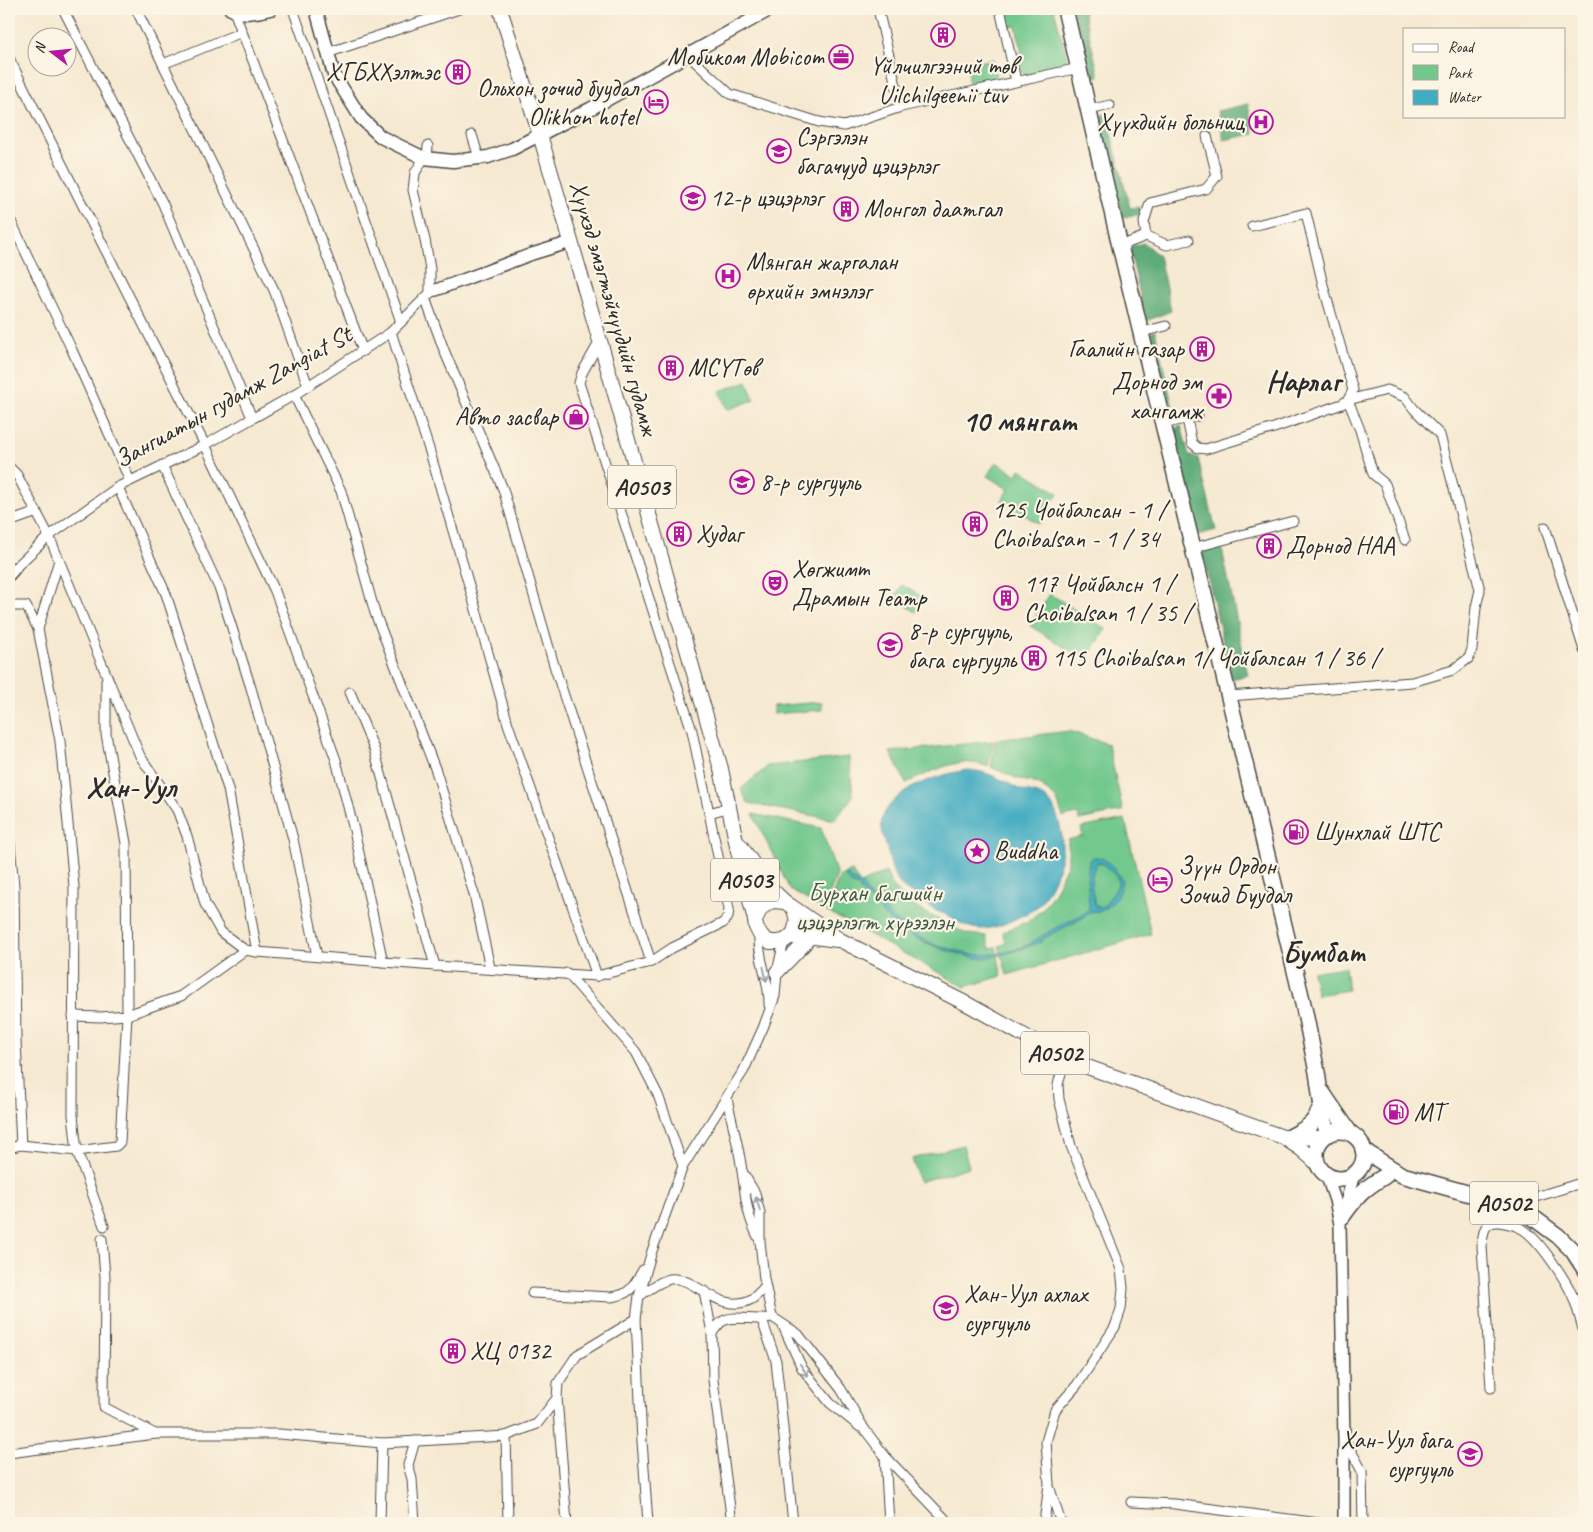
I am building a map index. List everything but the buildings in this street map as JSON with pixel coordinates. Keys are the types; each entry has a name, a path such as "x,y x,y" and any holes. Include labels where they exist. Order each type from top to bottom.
{"highway":[{"path":"1065,9 1120,246 1304,1008 1320,1089 1326,1136 1316,1150 1322,1169"},
{"path":"1320,1089 1350,1133"},
{"path":"1287,1137 1309,1127 1315,1120 1322,1105"},
{"name":"A0502","path":"1326,1136 1343,1131 1350,1133 1360,1143 1363,1150 1402,1175 1510,1205 1531,1216 1558,1236 1584,1268"},
{"path":"1356,1172 1364,1157 1363,1150"},
{"name":"A0502","path":"1322,1169 1340,1179 1347,1178 1356,1172 1378,1176 1402,1175"},
{"path":"1341,1220 1357,1196 1366,1187 1385,1176"}],"main road":[{"path":"316,9 334,75 361,118 381,137 426,154 453,161 488,157 512,149 590,109 771,9"},
{"name":"A0503","path":"500,9 540,135"},
{"name":"Хүүхэд эмэгтэйчүүдийн гудамж","path":"540,135 722,769 741,864 757,927 764,938 770,942 809,936 840,940"},
{"name":"Хүүхэд эмэгтэйчүүдийн гудамж","path":"737,840 768,886 789,906 840,940 969,1005 1068,1060 1287,1137 1322,1169"},
{"path":"757,927 760,908 766,903 772,901 789,906 797,921 794,932 788,939"},
{"path":"777,972 804,944 809,936"},
{"name":"Хүүхэд эмэгтэйчүүдийн гудамж","path":"1287,1137 1326,1136"}],"street":[{"path":"62,9 164,204 252,418"},
{"path":"136,9 274,290 308,386"},
{"path":"232,10 244,14 272,9"},
{"path":"293,9 401,322"},
{"path":"327,53 459,9"},
{"path":"878,9 901,108"},
{"path":"1000,9 1016,81"},
{"path":"232,10 242,32 362,351"},
{"path":"163,64 242,32"},
{"path":"688,55 730,94 819,122 844,126 901,108 1079,68"},
{"path":"9,58 205,445 275,591 336,760 354,830 383,962"},
{"path":"1089,110 1110,105"},
{"path":"472,135 479,158"},
{"path":"1146,236 1144,222 1150,203 1206,188 1217,176 1207,136"},
{"path":"426,154 414,173 413,190 430,269 430,294 444,350 503,489 554,665 651,962"},
{"path":"1252,226 1306,213 1352,390 1348,400 1360,430 1373,474 1385,484 1405,540"},
{"path":"9,217 72,350 130,481"},
{"path":"1120,246 1146,236 1167,246 1189,240"},
{"name":"Зангиатын гудамж Zangiat St","path":"12,571 49,536 118,487 205,445 308,386 391,332 430,294 532,254 571,242"},
{"path":"1142,332 1166,326"},
{"path":"391,332 432,459 508,724 597,976"},
{"path":"9,458 49,536 140,756 177,810 187,836 205,904 222,932 245,950 257,952 597,976 651,962 672,948 723,923 728,917 729,909 692,731 579,382 600,341"},
{"path":"1187,419 1192,443 1198,448 1206,449 1283,425 1342,404 1348,400 1387,390 1405,397 1414,409 1440,435 1480,590 1476,607 1472,649 1469,658 1453,670 1412,682 1229,696"},
{"path":"294,394 341,491 375,613 439,780 474,894 490,968"},
{"path":"1163,424 1198,416"},
{"path":"162,466 220,590 251,688 293,839 317,956"},
{"path":"9,467 17,475"},
{"path":"118,487 166,594 228,789 257,952"},
{"path":"9,522 37,512"},
{"path":"1193,548 1293,521"},
{"path":"1545,527 1584,650"},
{"path":"38,629 59,560"},
{"path":"9,606 26,606 38,629 60,741 74,886 72,1115 77,1151 104,1226"},
{"path":"9,1148 21,1145 77,1151 116,1146 120,1142 127,1015 126,843 106,734 106,676"},
{"path":"350,692 374,749 435,966"},
{"path":"709,813 730,807"},
{"path":"9,835 14,886 16,1041 21,1145"},
{"path":"757,927 758,942 769,993 768,1015"},
{"path":"648,1523 636,1319 639,1296 652,1252 683,1166 728,1099 744,1070 768,1015 775,996 777,972 788,939"},
{"path":"73,1016 127,1015 181,996 245,950"},
{"path":"566,973 636,1052 658,1095 683,1166"},
{"path":"1044,1523 1049,1484 1046,1442 1055,1410 1077,1385 1115,1326 1121,1308 1123,1288 1121,1269 1071,1146 1059,1099 1058,1084 1068,1060"},
{"path":"728,1099 742,1171 746,1204 751,1223 760,1241 765,1287 772,1317 783,1326 798,1334 841,1389 865,1430 885,1456 949,1523"},
{"path":"1322,1169 1333,1192 1341,1220 1344,1523"},
{"path":"1341,1220 1356,1172"},
{"path":"1510,1205 1584,1182"},
{"path":"1491,1388 1482,1246 1486,1226 1493,1222 1500,1222 1520,1228 1525,1230 1539,1244 1574,1298 1584,1333"},
{"path":"102,1239 105,1276 104,1406 155,1434"},
{"path":"532,1293 620,1296 628,1292 636,1283 652,1252"},
{"path":"639,1296 654,1286 671,1279 684,1280 714,1298 738,1304 751,1299 765,1287"},
{"path":"704,1291 712,1333 713,1380 732,1523"},
{"path":"738,1304 739,1318"},
{"path":"712,1333 724,1320 739,1318 762,1320 772,1317"},
{"path":"567,1523 558,1383 577,1355 636,1319"},
{"path":"762,1320 776,1361 793,1523"},
{"path":"783,1326 802,1368 830,1403 865,1430"},
{"path":"9,1453 155,1434 279,1434 382,1443 506,1436 537,1424 558,1398"},
{"path":"506,1436 508,1523"},
{"path":"1344,1440 1362,1471 1363,1523"},
{"path":"415,1441 408,1465 412,1479 415,1523"},
{"path":"380,1523 382,1443"},
{"path":"885,1456 888,1523"},
{"path":"1049,1484 1060,1523"},
{"path":"1131,1502 1175,1504 1320,1523"}],"green space":[{"path":"1004,9 1054,9 1067,63 1064,66 1027,75 1021,72 1017,68 1014,55 1022,53 1016,26 1008,27"},
{"path":"1072,9 1083,9 1099,76 1089,79"},
{"path":"993,59 997,77 993,81 971,86 967,78 969,77 966,65"},
{"path":"1248,104 1254,134 1224,140 1217,111"},
{"path":"1106,114 1130,208 1139,207 1141,214 1123,218 1097,117"},
{"path":"1144,243 1159,256 1171,311 1146,321 1129,247"},
{"path":"1155,331 1174,413 1168,415 1148,333"},
{"path":"747,381 754,400 727,410 720,391"},
{"path":"1181,426 1189,455 1198,458 1216,530 1198,535 1171,430"},
{"path":"996,462 1017,475 1020,469 1058,493 1039,524 1002,501 1008,489 987,476"},
{"path":"1221,544 1248,675 1232,679 1201,549"},
{"path":"902,585 924,598 916,612 894,598"},
{"path":"1050,594 1106,629 1086,660 1030,626"},
{"path":"822,702 822,710 773,714 773,706"},
{"path":"1069,731 1108,744 1123,811 1079,820 1078,814 1063,817 1057,800 1038,784 1016,778 991,767 995,740"},
{"path":"993,741 988,766 974,763 955,764 906,783 890,752"},
{"name":"Бурхан багшийн цэцэрлэгт хүрээлэн","path":"849,757 853,796 835,820 748,803 741,789 768,766"},
{"name":"Бурхан багшийн цэцэрлэгт хүрээлэн","path":"753,814 821,828 837,875 823,909 790,890"},
{"name":"Бурхан багшийн цэцэрлэгт хүрээлэн","path":"1125,819 1151,934 1007,975 999,946 1006,943 1003,932 1028,921 1043,909 1055,891 1068,863 1068,840 1083,836 1081,828"},
{"name":"Бурхан багшийн цэцэрлэгт хүрээлэн","path":"852,871 860,884 886,872 893,888 920,910 967,934 986,936 990,948 996,947 1002,976 965,987 826,911 840,876"},
{"path":"1345,967 1348,990 1317,995 1312,972"},
{"path":"963,1145 969,1167 919,1182 912,1159"}],"water":[{"path":"967,770 988,774 1019,789 1047,799 1055,812 1062,837 1059,865 1040,904 1011,921 986,929 964,925 946,914 936,911 906,890 897,880 893,871 882,827 883,816 889,806 908,790 932,779"},
{"path":"1098,857 1107,861 1122,880 1116,897 1108,907 1103,910 1092,911 1083,918 1046,937 1041,942 988,958 976,958 944,950 917,939 884,916 880,909 863,894 859,887 852,885 845,876 846,873 853,880 863,885 873,901 882,906 891,917 923,939 935,945 970,954 983,955 1010,951 1028,945 1089,909 1087,878 1090,860","holes":["1098,862 1103,864 1117,877 1118,883 1115,891 1104,906 1098,907 1095,905 1092,877"]}],"place":[{"name":"Үйлчилгээний төв Uilchilgeenii tuv","path":"943,35"},
{"name":"Мобиком Mobicom","path":"841,57"},
{"name":"ХГБХХэлтэс","path":"458,72"},
{"name":"Ольхон зочид буудал Olikhon hotel","path":"656,102"},
{"name":"Хүүхдийн больниц","path":"1261,122"},
{"name":"Сэргэлэн багачууд цэцэрлэг","path":"779,151"},
{"name":"12-р цэцэрлэг","path":"693,198"},
{"name":"Монгол даатгал","path":"846,209"},
{"name":"Мянган жаргалан өрхийн эмнэлэг","path":"728,276"},
{"name":"Гаалийн газар","path":"1202,349"},
{"name":"МСҮТөв","path":"671,368"},
{"name":"Дорнод эм хангамж","path":"1219,396"},
{"name":"Авто засвар","path":"576,417"},
{"name":"8-р сургууль","path":"742,482"},
{"name":"125 Чойбалсан - 1 / Choibalsan - 1 / 34","path":"975,524"},
{"name":"Худаг","path":"679,534"},
{"name":"Дорнод НАА","path":"1269,546"},
{"name":"Хөгжимт Драмын Театр","path":"775,583"},
{"name":"117 Чойбалсн 1 / Choibalsan 1 / 35 /","path":"1006,598"},
{"name":"8-р сургууль, бага сургууль","path":"890,645"},
{"name":"115 Choibalsan 1/ Чойбалсан 1 / 36 /","path":"1034,658"},
{"name":"Шунхлай ШТС","path":"1296,832"},
{"name":"Buddha","path":"977,851"},
{"name":"Зүүн Ордон Зочид Буудал","path":"1160,880"},
{"name":"MT","path":"1396,1112"},
{"name":"Хан-Уул ахлах сургууль","path":"946,1308"},
{"name":"ХЦ 0132","path":"453,1351"},
{"name":"Хан-Уул бага сургууль","path":"1470,1454"}],"district":[{"name":"Нарлаг","path":"1303,381"},
{"name":"10 мянгат","path":"1019,421"},
{"name":"Хан-Уул","path":"131,787"},
{"name":"Бумбат","path":"1324,952"}]}
